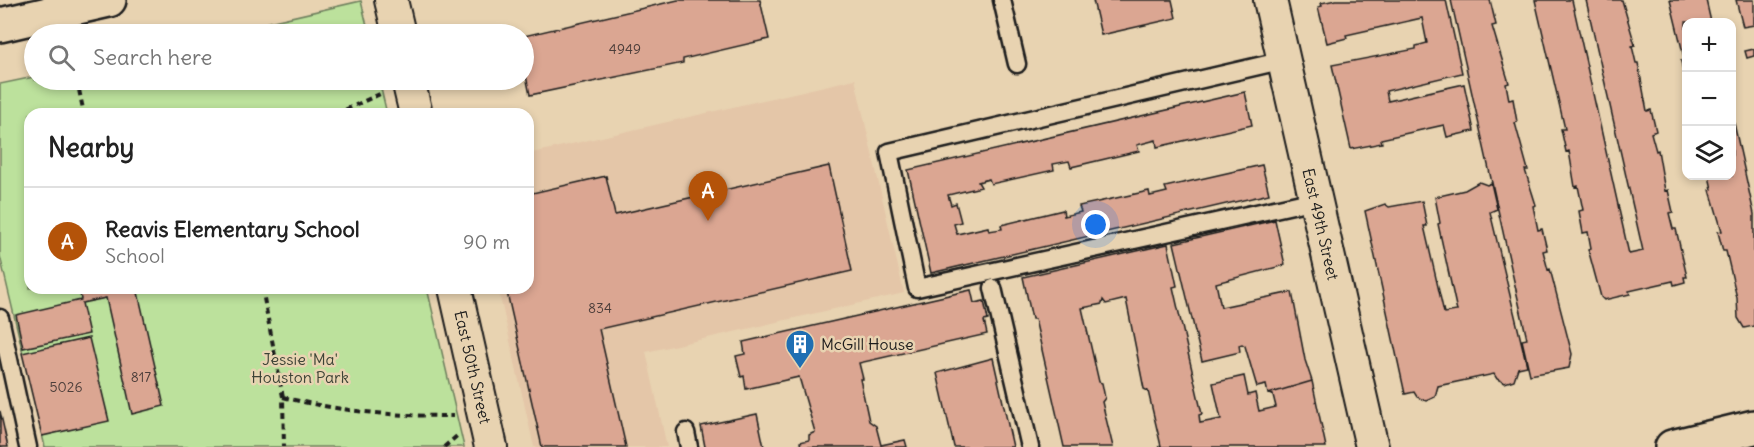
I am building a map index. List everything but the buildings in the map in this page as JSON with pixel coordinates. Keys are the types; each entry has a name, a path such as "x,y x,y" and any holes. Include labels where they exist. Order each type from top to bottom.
{"main road":[{"path":"0,25 109,0"},
{"path":"1672,447 1754,427"}],"street":[{"path":"391,0 397,24"},
{"name":"East 49th Street","path":"1275,1 1284,60 1372,447"},
{"name":"East 50th Street","path":"456,294 491,447"}],"lane":[{"path":"1002,0 1017,64"},
{"path":"1284,60 889,152 917,288 1315,200"},
{"path":"993,288 1030,447"},
{"path":"0,318 28,447"}],"path":[{"path":"79,90 83,108"},
{"path":"346,108 355,103 411,93"},
{"path":"263,294 283,397 284,447"},
{"path":"283,397 322,407 396,416 484,416"},
{"path":"444,447 484,416"}],"shaded area":[{"path":"855,79 904,293 646,352 667,447 534,447 499,294 534,294 534,153"}],"green space":[{"path":"361,1 367,24 261,24"},
{"name":"Jessie 'Ma' Houston Park","path":"24,79 24,90 381,90 386,108 24,108 24,294 428,294 464,447 45,447 0,256 0,84"}],"place":[{"name":"Reavis Elementary School","path":"708,221"},
{"name":"McGill House","path":"800,370"}]}
